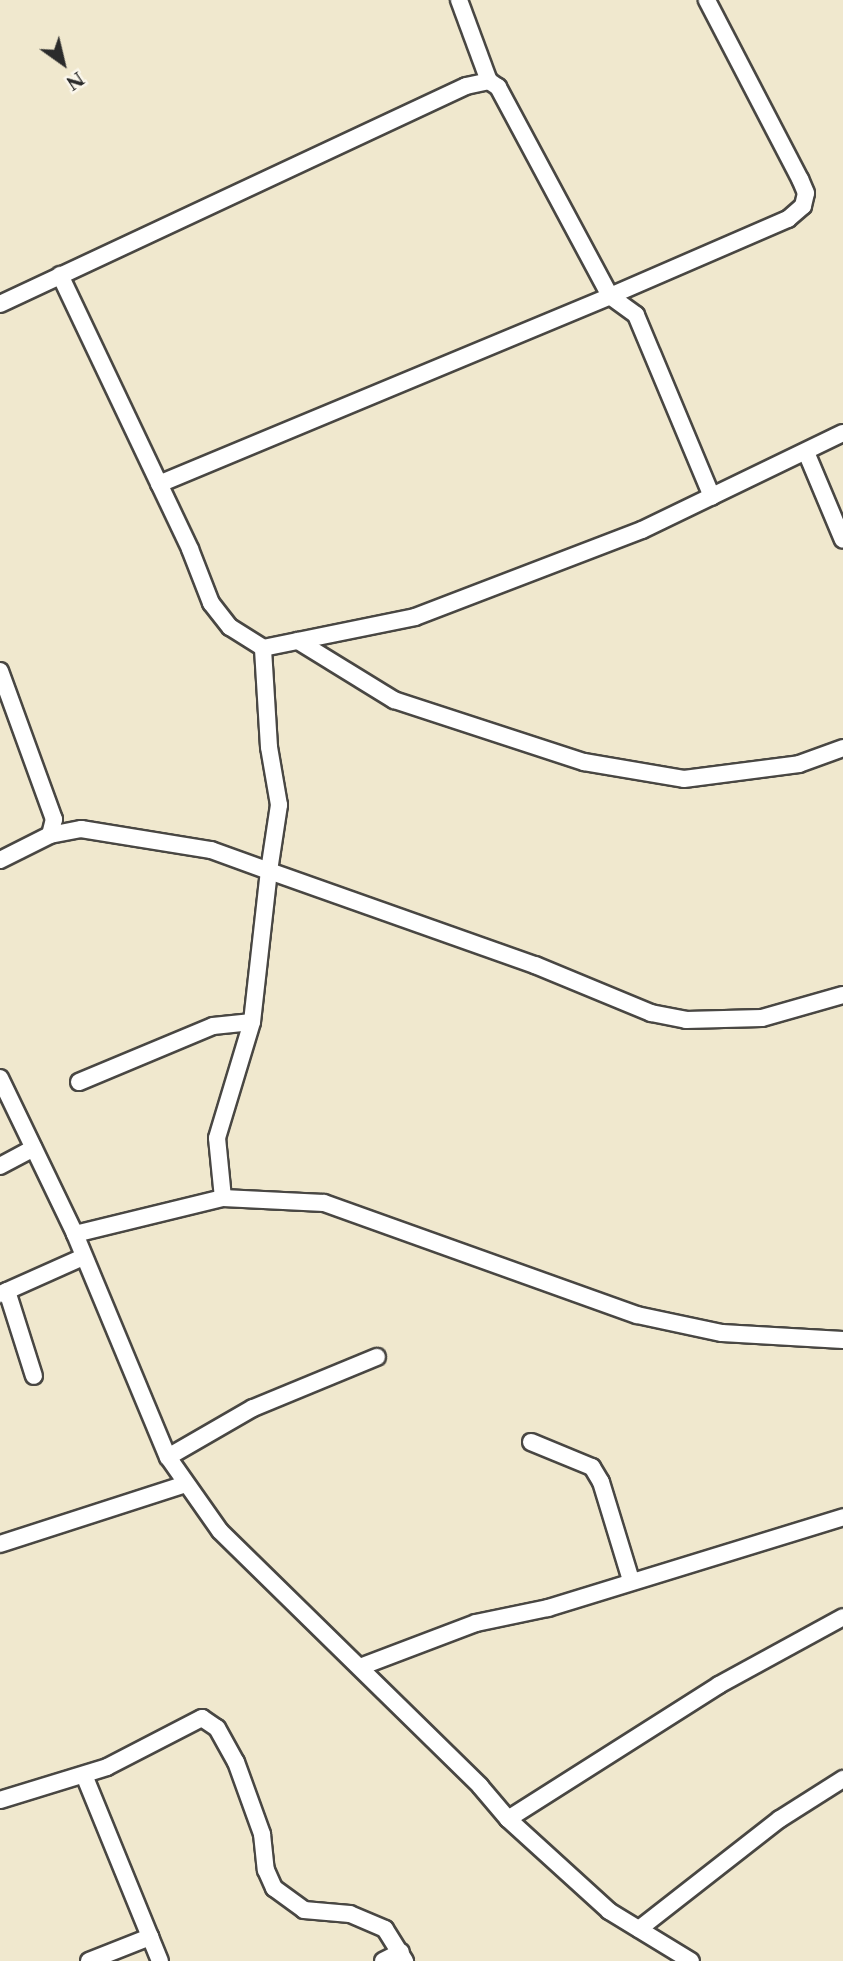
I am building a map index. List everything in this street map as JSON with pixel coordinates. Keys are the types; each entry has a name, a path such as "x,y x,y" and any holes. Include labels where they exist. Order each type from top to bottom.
{"street":[{"path":"459,0 489,81 498,87 610,296 636,315 712,497"},
{"path":"159,484 610,296 788,219 803,206 806,194 800,179 707,0"},
{"path":"0,303 466,86 489,81"},
{"path":"60,275 159,484 211,603 230,626 263,648 415,617 642,530 843,433"},
{"path":"806,452 843,540"},
{"path":"298,641 394,700 584,762 684,779 799,764 843,748"},
{"path":"223,1198 217,1138 251,1022 279,805 266,712 263,648"},
{"path":"0,671 48,797 54,819 50,835"},
{"path":"0,860 50,835 81,829 211,850 535,965 650,1013 687,1020 762,1018 843,995"},
{"path":"79,1082 213,1027 251,1022"},
{"path":"0,1078 75,1234 168,1457 220,1531 360,1667 508,1819 609,1911 639,1929 679,1959"},
{"path":"0,1166 34,1148"},
{"path":"75,1234 223,1198 324,1203 637,1315 722,1333 843,1340"},
{"path":"34,1376 4,1293 83,1258"},
{"path":"168,1457 253,1408 377,1357"},
{"path":"531,1442 592,1467 601,1482 631,1580"},
{"path":"0,1544 186,1484"},
{"path":"360,1667 476,1623 548,1608 631,1580 843,1517"},
{"path":"508,1819 719,1685 843,1617"},
{"path":"0,1800 84,1775 202,1718 217,1728 236,1762 262,1834 266,1870 274,1888 304,1910 369,1921 385,1929 403,1956 383,1961"},
{"path":"84,1775 160,1961"},
{"path":"639,1929 780,1819 843,1779"},
{"path":"89,1961 150,1937"}]}
